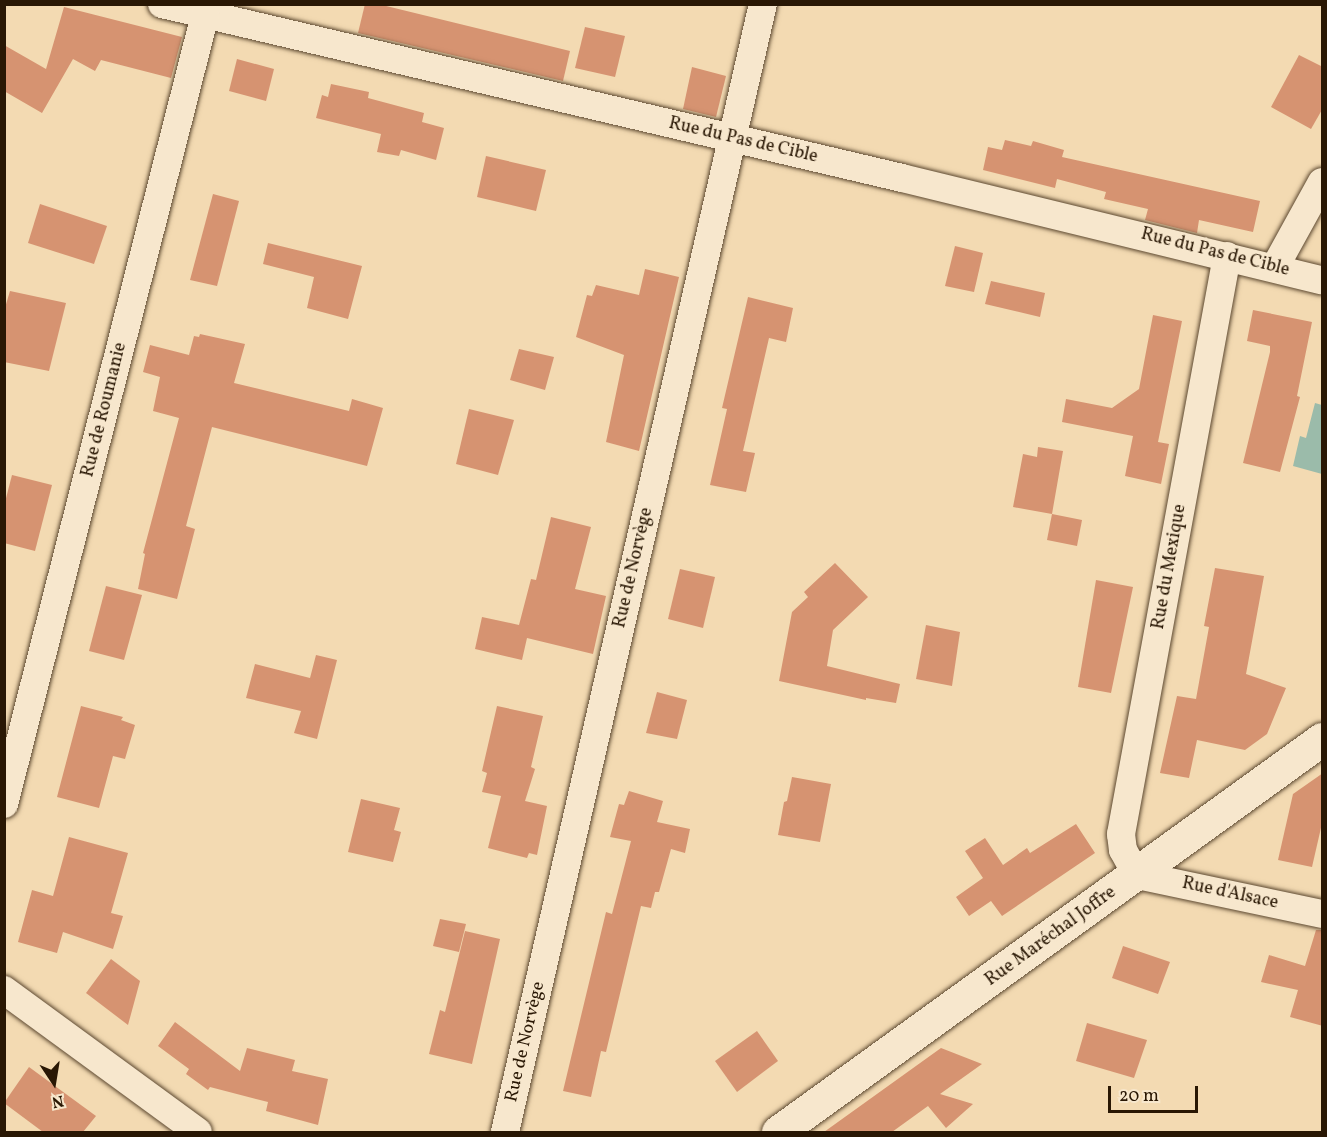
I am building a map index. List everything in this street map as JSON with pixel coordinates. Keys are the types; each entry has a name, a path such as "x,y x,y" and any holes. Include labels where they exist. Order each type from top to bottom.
{"main road":[{"name":"Rue Maréchal Joffre","path":"778,1132 1323,739"}],"street":[{"name":"Rue du Pas de Cible","path":"162,4 1323,280"},
{"name":"Rue de Norvège","path":"506,1132 763,4"},
{"name":"Rue de Roumanie","path":"4,804 205,15"},
{"path":"1275,267 1323,182"},
{"name":"Rue du Mexique","path":"1137,874 1123,850 1121,834 1227,256"},
{"name":"Rue d'Alsace","path":"1137,874 1323,914"},
{"path":"4,990 198,1132"}],"shaded area":[{"path":"1315,403 1322,405 1322,474 1293,466 1300,436 1306,438"}],"building":[{"path":"365,4 378,4 570,51 563,81 358,33"},
{"path":"64,7 182,37 171,78 101,60 95,71 73,59 42,113 4,91 4,45 46,69"},
{"path":"585,27 625,36 615,77 575,68"},
{"path":"1299,55 1323,67 1323,108 1311,129 1271,107"},
{"path":"237,59 274,69 266,101 229,91"},
{"path":"692,67 726,76 716,117 683,109"},
{"path":"331,84 369,92 368,98 424,113 422,122 444,128 436,160 401,150 399,156 377,152 381,134 316,118 322,95 328,97"},
{"path":"1005,140 1031,146 1033,141 1064,150 1062,157 1260,201 1253,232 1199,220 1197,233 1145,220 1148,209 1104,199 1106,192 1057,179 1055,188 983,170 988,147 1002,150"},
{"path":"486,156 546,170 536,211 477,197"},
{"path":"213,194 239,201 217,286 190,280"},
{"path":"40,204 107,226 94,264 28,243"},
{"path":"268,243 362,266 348,319 307,308 314,277 263,264"},
{"path":"955,246 983,253 974,292 945,286"},
{"path":"645,269 679,277 639,451 606,442 624,355 576,337 587,295 592,296 596,285 639,295"},
{"path":"991,281 1045,293 1040,317 985,304"},
{"path":"10,291 66,303 49,371 4,362 4,311"},
{"path":"748,297 793,308 786,342 769,338 743,451 755,453 746,492 710,485 727,409 722,408"},
{"path":"1253,310 1312,322 1297,396 1300,397 1280,472 1243,463 1270,352 1270,346 1247,341"},
{"path":"1153,315 1182,321 1158,442 1169,444 1161,484 1125,476 1133,436 1062,422 1066,399 1112,408 1139,389"},
{"path":"200,334 245,344 234,383 349,411 352,399 383,408 367,466 212,427 186,526 195,529 177,599 138,589 145,554 143,553 179,418 153,411 160,377 143,372 150,345 189,355 194,336 199,337"},
{"path":"519,349 554,357 545,390 510,380"},
{"path":"469,409 514,420 498,475 456,464"},
{"path":"1038,447 1063,451 1052,514 1013,507 1023,454 1037,457"},
{"path":"12,475 52,485 35,551 4,543 4,506"},
{"path":"1052,514 1082,520 1077,546 1047,540"},
{"path":"551,517 591,527 575,589 606,596 593,654 527,638 522,660 475,649 482,617 519,625 531,579 536,580"},
{"path":"835,563 868,597 833,630 827,666 900,684 896,703 866,698 866,700 779,681 792,612 808,597 804,592"},
{"path":"1215,568 1264,576 1246,674 1286,688 1267,734 1245,750 1197,740 1189,778 1160,773 1177,696 1196,699 1209,627 1204,626"},
{"path":"680,569 715,577 703,628 668,619"},
{"path":"1096,580 1133,587 1111,693 1078,687"},
{"path":"106,586 142,595 124,660 89,651"},
{"path":"926,625 960,632 952,686 916,679"},
{"path":"316,655 337,660 317,739 294,733 301,711 246,698 255,664 310,678"},
{"path":"657,692 687,700 677,739 646,733"},
{"path":"81,706 123,717 121,720 135,725 125,759 113,756 99,808 57,797"},
{"path":"497,706 543,716 531,767 535,769 525,801 547,806 537,855 529,853 527,858 488,848 501,796 482,792 487,773 482,771"},
{"path":"1323,773 1323,819 1312,867 1278,860 1293,794"},
{"path":"792,777 831,784 820,842 778,835 784,802 787,801"},
{"path":"629,791 663,801 657,822 690,829 685,853 671,849 659,892 655,892 651,908 641,906 606,1052 601,1051 591,1097 563,1091 606,912 612,914 631,841 610,837 619,804 624,805"},
{"path":"361,799 400,808 394,830 401,832 393,862 348,852"},
{"path":"1076,824 1095,853 1002,916 991,901 969,916 956,897 983,878 965,851 985,838 1003,865 1027,848 1030,853"},
{"path":"69,837 128,853 111,913 123,916 113,949 63,932 57,953 18,942 32,890 53,896"},
{"path":"440,919 466,924 459,952 433,946"},
{"path":"1316,930 1323,930 1323,1026 1290,1017 1298,990 1261,982 1269,955 1305,966"},
{"path":"465,931 500,939 472,1064 429,1054 440,1010 445,1012"},
{"path":"1123,946 1170,962 1158,994 1112,978"},
{"path":"111,959 140,981 128,1025 86,993"},
{"path":"175,1022 240,1071 247,1048 295,1060 292,1071 328,1079 318,1125 266,1111 268,1102 210,1087 208,1090 186,1074 189,1069 158,1046"},
{"path":"1087,1023 1147,1040 1134,1078 1076,1061"},
{"path":"757,1031 778,1061 737,1092 715,1061"},
{"path":"941,1048 982,1064 940,1094 973,1104 946,1128 928,1106 892,1132 824,1132"},
{"path":"29,1067 96,1116 83,1132 43,1132 4,1103"}]}
